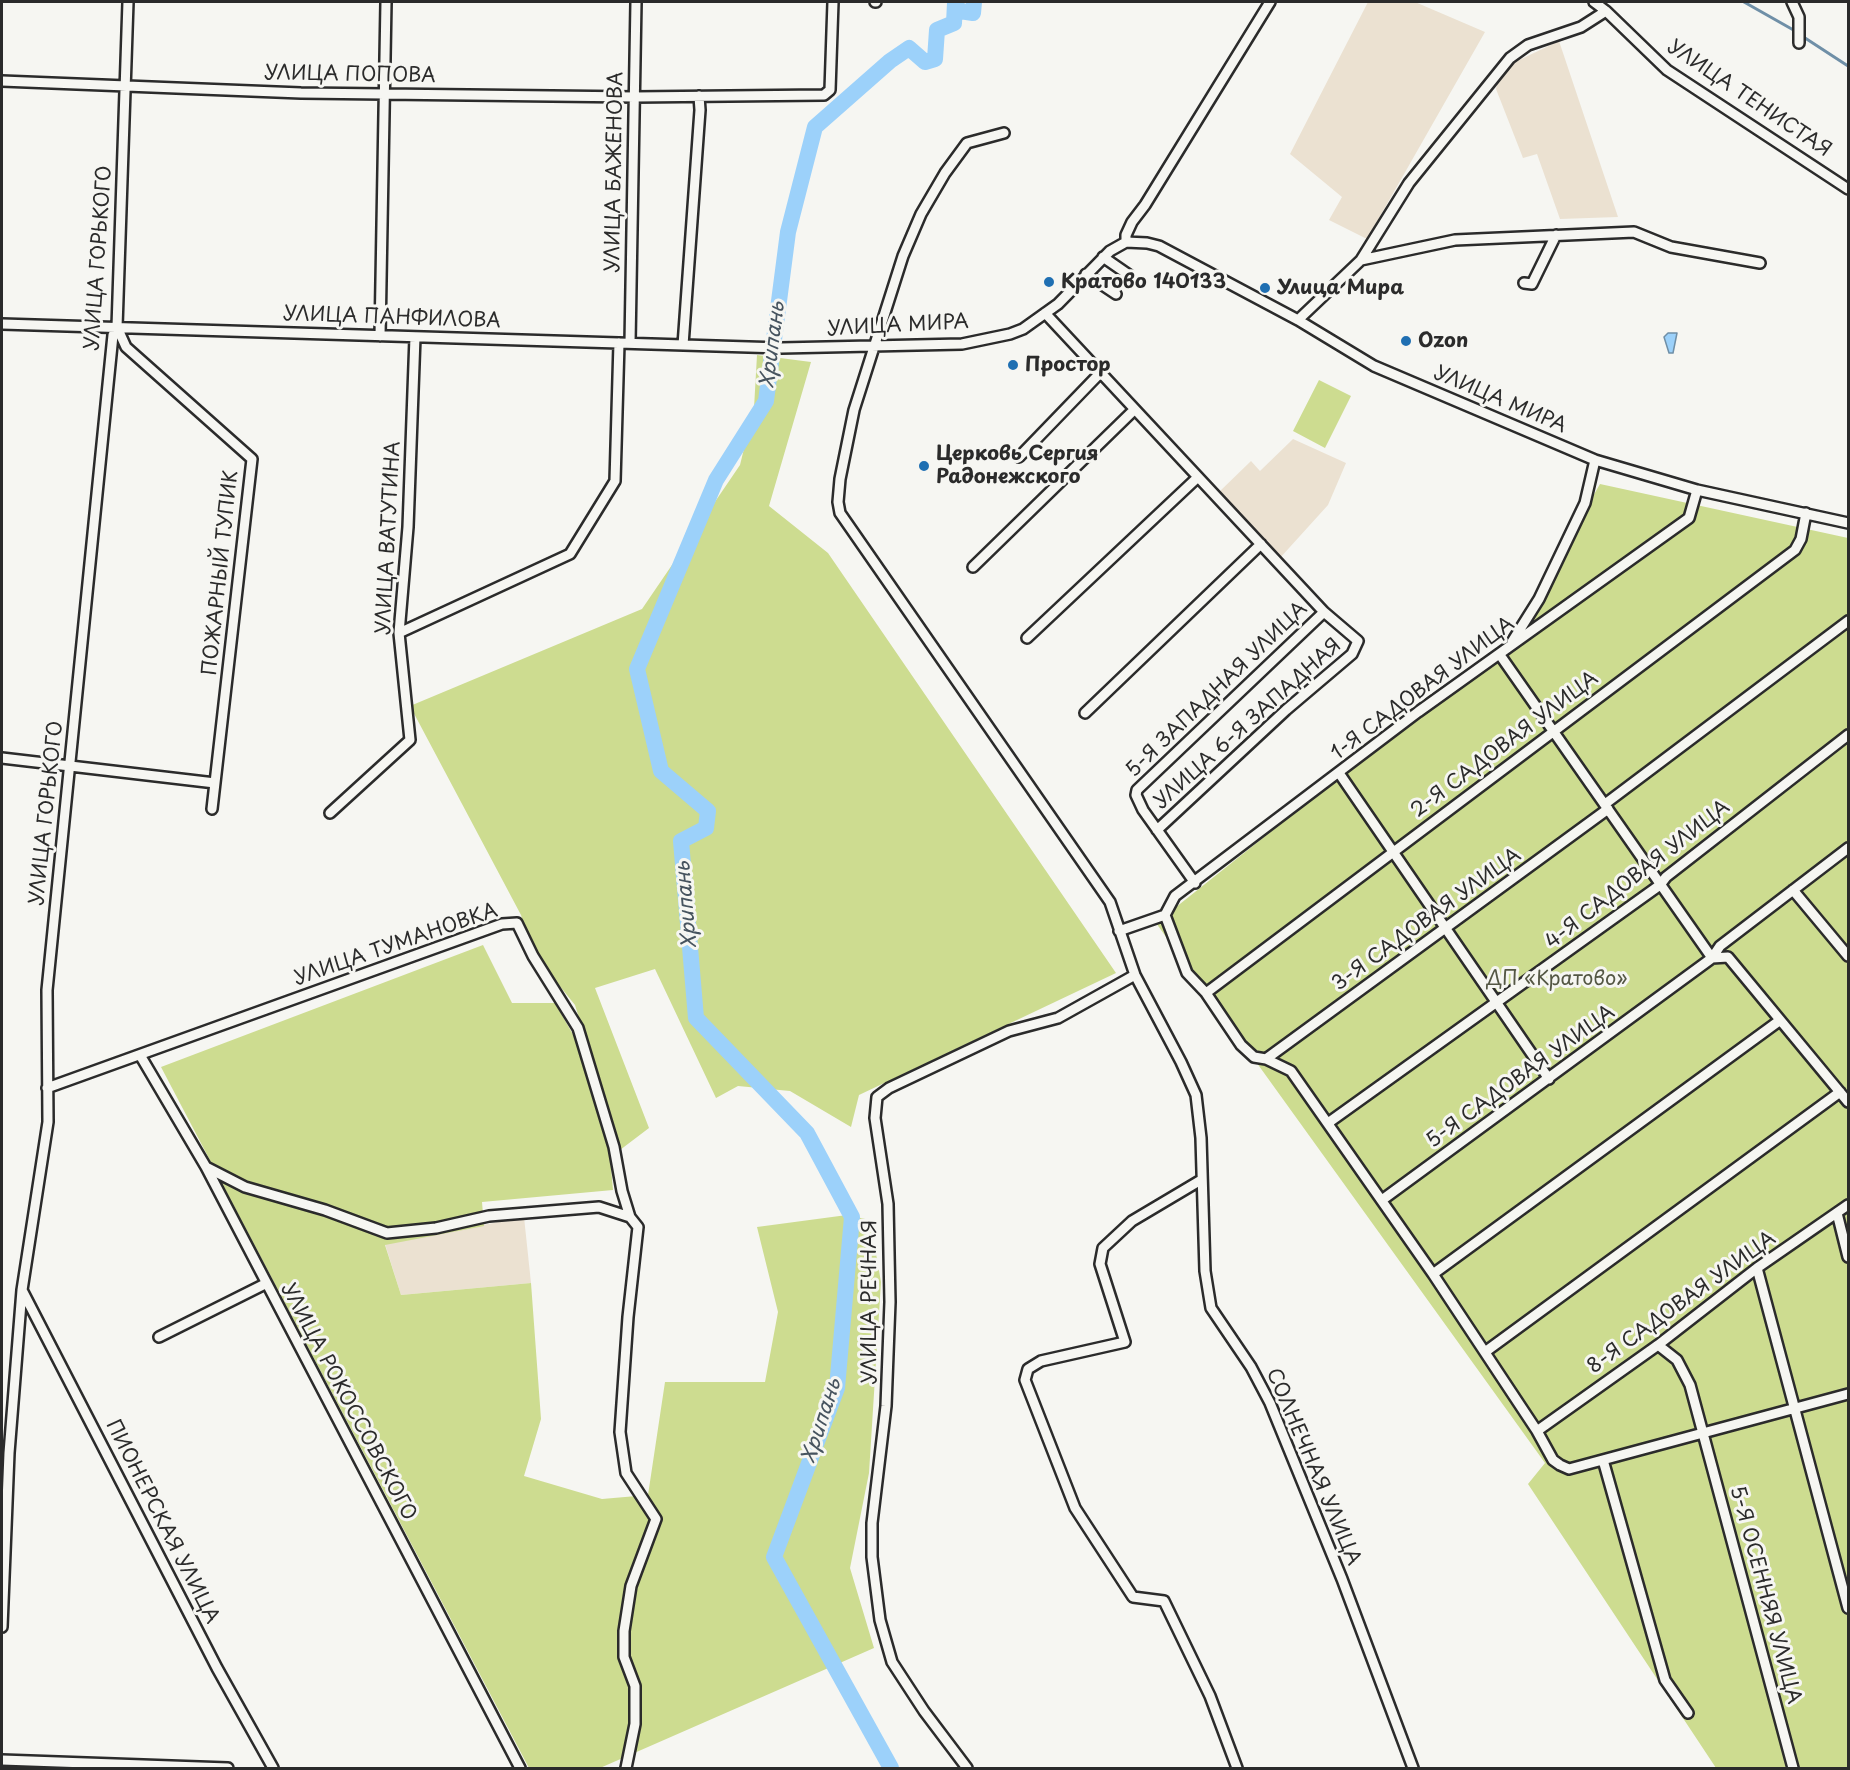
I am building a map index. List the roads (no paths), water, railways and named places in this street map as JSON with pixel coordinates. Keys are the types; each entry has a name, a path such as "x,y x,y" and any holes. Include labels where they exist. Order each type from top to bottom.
{"street":[{"name":"УЛИЦА ГОРЬКОГО","path":"2,1627 9,1454 22,1290 48,1122 47,990 113,335 117,327 128,2"},
{"path":"380,336 386,2"},
{"name":"УЛИЦА БАЖЕНОВА","path":"630,343 636,2"},
{"name":"УЛИЦА ПОПОВА","path":"2,81 386,94 635,97 824,95 830,90 832,2"},
{"path":"1126,242 1126,234 1131,222 1145,205 1270,2"},
{"name":"УЛИЦА ТЕНИСТАЯ","path":"1593,2 1606,11 1667,70 1848,189"},
{"path":"1792,2 1799,17 1799,43"},
{"path":"1298,320 1361,260 1409,183 1510,58 1528,45 1581,27 1606,11"},
{"path":"683,345 700,110 699,96"},
{"name":"СОЛНЕЧНАЯ УЛИЦА","path":"1004,134 967,143 921,214 903,256 849,432 840,479 838,502 840,513 1110,902 1135,975 1196,1095 1201,1138 1205,1271 1211,1308 1251,1367 1270,1403 1342,1579 1413,1768"},
{"path":"1361,260 1455,240 1634,232 1671,247 1760,262"},
{"path":"1524,284 1532,284 1559,234"},
{"name":"УЛИЦА МИРА","path":"781,348 962,344 1010,334 1058,304 1104,257 1126,242 1159,246 1298,320 1374,366 1595,460 1697,490 1848,523"},
{"path":"1104,257 1129,275"},
{"path":"1086,274 1116,294"},
{"path":"1045,314 1102,371 1134,410 1324,612"},
{"name":"УЛИЦА ПАНФИЛОВА","path":"2,324 781,348"},
{"name":"ПОЖАРНЫЙ ТУПИК","path":"117,327 126,347 252,459 212,809"},
{"name":"УЛИЦА ВАТУТИНА","path":"330,813 410,740 399,633 408,527 415,337"},
{"path":"399,633 570,554 615,481 619,343"},
{"path":"1019,458 1102,371"},
{"path":"973,567 1134,410"},
{"path":"1509,647 1539,599 1586,504 1595,460"},
{"path":"1027,638 1198,477"},
{"name":"1-Я САДОВАЯ УЛИЦА","path":"1165,915 1175,896 1418,712 1689,518 1697,490"},
{"name":"2-Я САДОВАЯ УЛИЦА","path":"1206,993 1795,550 1801,539 1806,513"},
{"path":"1085,714 1261,544"},
{"name":"УЛИЦА 6-Я ЗАПАДНАЯ","path":"1157,830 1286,710 1352,654 1358,641 1324,612"},
{"name":"5-Я ЗАПАДНАЯ УЛИЦА","path":"1195,883 1138,803 1136,795 1139,786 1324,612"},
{"name":"3-Я САДОВАЯ УЛИЦА","path":"1266,1059 1444,931 1848,621"},
{"path":"1500,655 1712,958 1728,957 1848,1102"},
{"name":"4-Я САДОВАЯ УЛИЦА","path":"1328,1123 1496,1005 1660,885 1691,857 1848,735"},
{"path":"2,758 70,764 215,783"},
{"path":"1339,773 1444,931 1549,1080"},
{"name":"5-Я САДОВАЯ УЛИЦА","path":"1382,1200 1549,1080 1712,958 1720,946 1848,848"},
{"path":"1793,890 1848,956"},
{"path":"1119,931 1165,915 1186,973 1206,993 1242,1045 1254,1057 1266,1059 1291,1071 1434,1274 1537,1431 1553,1460 1560,1465 1569,1468 1603,1460 1848,1394"},
{"name":"УЛИЦА ТУМАНОВКА","path":"47,1088 502,924 517,922 533,956 578,1028 614,1147 622,1191 630,1217 638,1227 628,1317 620,1432 626,1473 656,1519 631,1586 624,1631 624,1657 635,1686 635,1724 626,1768"},
{"name":"УЛИЦА РЕЧНАЯ","path":"968,1768 924,1711 892,1662 880,1620 872,1557 872,1523 886,1406 890,1302 888,1204 874,1118 877,1097 889,1088 1009,1031 1058,1018 1135,975"},
{"path":"1434,1274 1779,1021"},
{"name":"УЛИЦА РОКОССОВСКОГО","path":"140,1055 206,1167 265,1284 520,1768"},
{"path":"1485,1352 1840,1092"},
{"path":"206,1167 245,1186 325,1210 387,1233 436,1228 489,1216 599,1207 630,1217"},
{"path":"1201,1180 1132,1221 1103,1248 1100,1264 1125,1342 1041,1361 1028,1368 1024,1380 1075,1508 1133,1597 1164,1601 1210,1696 1236,1768"},
{"name":"8-Я САДОВАЯ УЛИЦА","path":"1537,1431 1658,1345 1757,1268 1848,1205"},
{"path":"1837,1213 1848,1257"},
{"path":"1757,1268 1848,1608"},
{"path":"159,1337 265,1284"},
{"name":"ПИОНЕРСКАЯ УЛИЦА","path":"22,1290 217,1668 273,1768"},
{"name":"5-Я ОСЕННЯЯ УЛИЦА","path":"1658,1345 1677,1360 1684,1372 1793,1768"},
{"path":"1603,1460 1665,1680 1688,1713"},
{"path":"2,1760 228,1768"}],"water":[{"path":"1668,333 1677,333 1673,353 1669,353 1664,337"}],"waterway":[{"name":"Хрипань","path":"891,1768 774,1557 837,1388 852,1217 807,1133 696,1018 681,841 706,828 708,811 661,771 637,669 716,480 766,401 788,232 815,127 890,61 909,48 925,62 935,59 937,30 954,23 955,3 960,11 973,13 974,2"},
{"path":"1744,2 1797,32"},
{"path":"1802,36 1848,66"}],"place":[{"name":"Кратово 140133","path":"1049,282"},
{"name":"Улица Мира","path":"1265,288"},
{"name":"Ozon","path":"1406,341"},
{"name":"Простор","path":"1013,365"},
{"name":"Церковь Сергия Радонежского","path":"924,466"}],"park label":[{"name":"ДП «Кратово»","path":"1557,979"}]}
